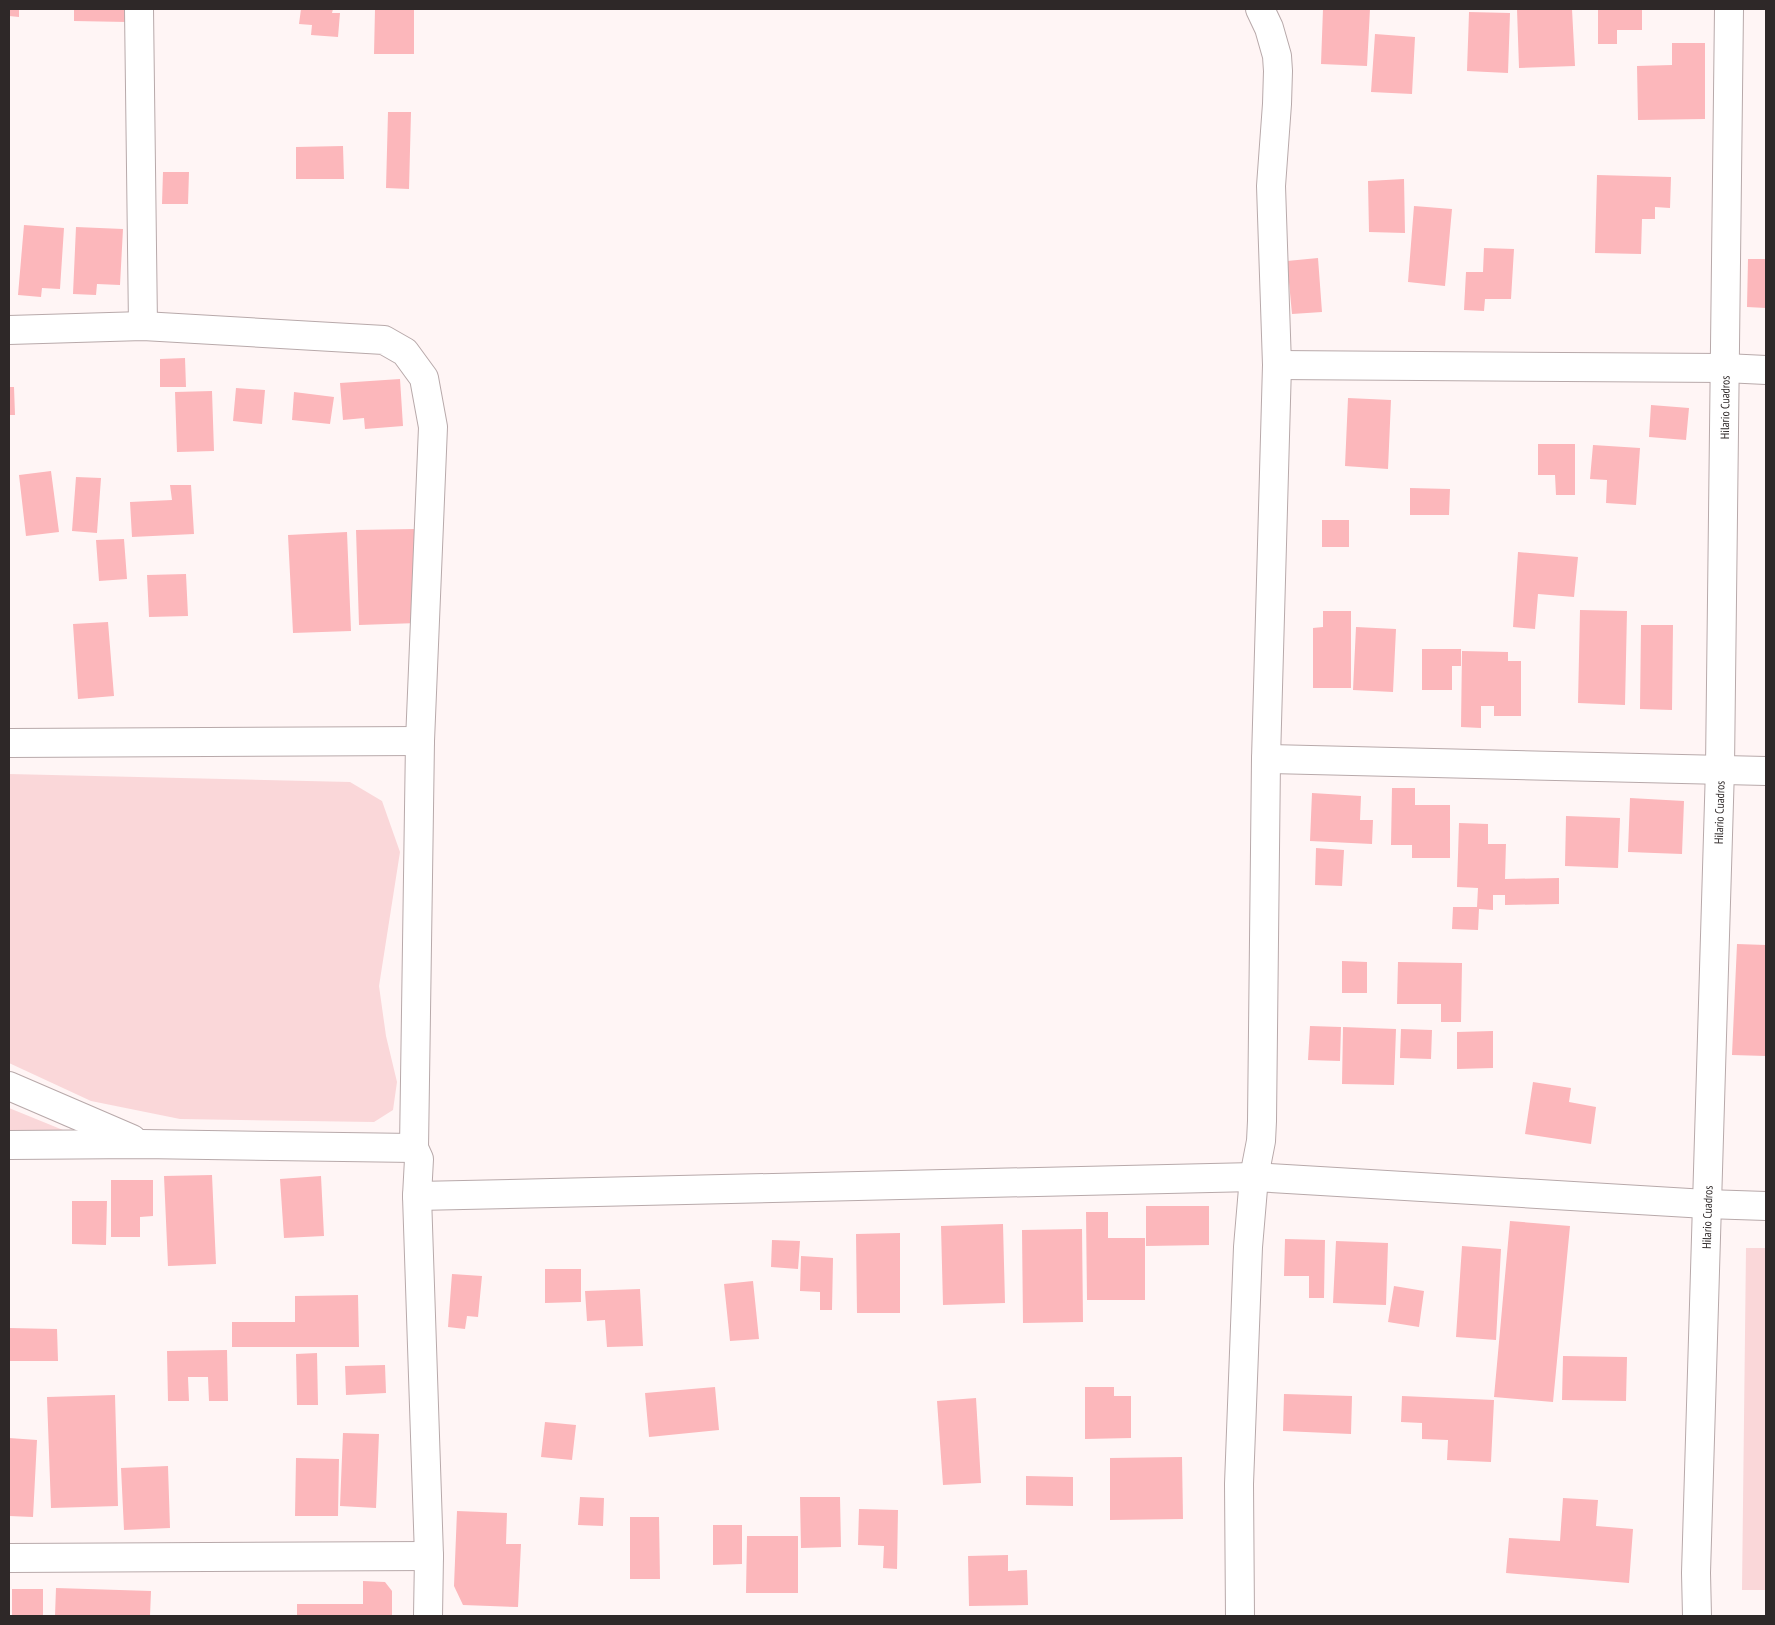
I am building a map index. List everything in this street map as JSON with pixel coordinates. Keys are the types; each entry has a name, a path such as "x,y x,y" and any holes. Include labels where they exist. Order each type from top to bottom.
{"street":[{"path":"139,9 143,326"},
{"path":"1240,1616 1239,1484 1248,1247 1254,1177 1261,1141 1262,1121 1266,759 1277,365 1271,186 1277,104 1278,56 1269,28 1260,9"},
{"path":"1278,71 1283,9"},
{"name":"Hilario Cuadros","path":"1697,1616 1706,1204 1720,768 1720,618 1729,9"},
{"path":"9,330 143,326 384,340 405,352 424,378 433,427 420,741 414,1148 419,1159 417,1196 429,1556 428,1616"},
{"path":"1277,365 1725,368 1766,370"},
{"path":"9,743 420,741"},
{"path":"1266,759 1720,768 1766,771"},
{"path":"9,1086 142,1144"},
{"path":"9,1145 142,1144 414,1148"},
{"path":"417,1196 1254,1177 1766,1206"},
{"path":"9,1558 429,1556"}],"shaded area":[{"path":"9,774 350,782 382,801 400,852 379,986 386,1036 397,1082 393,1110 374,1122 180,1119 91,1101 9,1063"},
{"path":"9,1108 63,1130 9,1130"},
{"path":"1746,1248 1766,1248 1766,1590 1742,1590"}],"building":[{"path":"9,9 19,9 19,17 9,16"},
{"path":"74,9 128,9 127,22 74,21"},
{"path":"301,9 333,9 332,13 340,13 338,37 311,35 312,25 299,24"},
{"path":"375,9 414,9 414,54 374,54"},
{"path":"1323,9 1370,9 1367,66 1321,64"},
{"path":"1517,9 1572,9 1575,66 1519,68"},
{"path":"1598,9 1642,9 1642,30 1617,30 1617,44 1598,44"},
{"path":"1469,12 1510,13 1508,73 1467,71"},
{"path":"1375,34 1415,37 1412,94 1371,92"},
{"path":"1672,43 1705,43 1705,119 1638,120 1637,66 1672,65"},
{"path":"388,112 411,112 409,189 386,188"},
{"path":"343,146 344,179 296,179 296,147"},
{"path":"163,172 189,172 188,204 162,204"},
{"path":"1597,175 1671,177 1670,208 1655,207 1655,219 1642,219 1641,254 1595,253"},
{"path":"1404,179 1405,233 1369,232 1368,181"},
{"path":"1414,206 1452,209 1445,286 1408,282"},
{"path":"24,225 64,228 60,289 42,288 41,297 18,295"},
{"path":"76,227 123,229 120,285 97,284 96,295 73,294"},
{"path":"1484,248 1514,249 1511,299 1485,299 1484,311 1464,310 1466,272 1483,272"},
{"path":"1318,258 1322,312 1292,314 1287,261"},
{"path":"1748,259 1766,259 1766,308 1747,307"},
{"path":"185,358 186,387 160,387 160,359"},
{"path":"400,379 403,426 365,429 364,418 343,420 340,383"},
{"path":"9,387 14,387 15,415 9,415"},
{"path":"236,388 265,390 262,424 233,421"},
{"path":"212,391 214,451 177,452 175,392"},
{"path":"294,392 334,397 330,424 292,420"},
{"path":"1348,398 1391,400 1388,469 1345,466"},
{"path":"1651,405 1689,408 1686,440 1649,437"},
{"path":"1538,444 1575,444 1575,495 1556,495 1555,475 1538,475"},
{"path":"1593,445 1640,448 1636,505 1606,503 1607,480 1590,479"},
{"path":"51,471 59,532 26,536 19,475"},
{"path":"76,477 101,478 97,533 72,531"},
{"path":"170,485 191,485 194,534 132,537 130,502 172,500"},
{"path":"1410,488 1450,489 1449,515 1410,515"},
{"path":"1322,520 1349,520 1349,547 1322,547"},
{"path":"415,529 418,623 359,625 356,530"},
{"path":"347,532 351,631 293,633 288,535"},
{"path":"124,539 127,579 99,581 96,540"},
{"path":"1518,552 1578,557 1574,597 1538,594 1535,629 1513,627"},
{"path":"186,574 188,616 149,617 147,575"},
{"path":"1580,610 1627,611 1625,705 1578,703"},
{"path":"1323,611 1351,611 1351,688 1313,688 1313,628 1323,627"},
{"path":"108,622 114,696 78,699 73,624"},
{"path":"1641,625 1673,625 1672,710 1640,709"},
{"path":"1356,627 1396,629 1393,692 1353,690"},
{"path":"1422,649 1461,649 1461,666 1452,666 1452,690 1422,690"},
{"path":"1462,651 1508,652 1508,661 1521,661 1521,716 1494,716 1494,706 1481,706 1481,728 1461,727"},
{"path":"1392,788 1415,788 1415,805 1450,805 1450,858 1412,858 1412,845 1391,845"},
{"path":"1312,793 1361,796 1360,820 1373,820 1372,844 1310,841"},
{"path":"1630,798 1684,801 1682,854 1628,852"},
{"path":"1566,816 1620,818 1618,868 1565,866"},
{"path":"1459,823 1488,824 1488,844 1506,844 1505,879 1559,878 1559,904 1505,905 1505,895 1493,895 1493,910 1479,909 1478,930 1452,929 1453,907 1477,907 1478,888 1457,887"},
{"path":"1316,848 1344,850 1342,886 1315,885"},
{"path":"1737,944 1766,945 1766,1056 1732,1055"},
{"path":"1342,961 1367,962 1367,993 1342,993"},
{"path":"1398,962 1462,963 1461,1022 1441,1022 1441,1004 1397,1004"},
{"path":"1310,1026 1341,1027 1340,1061 1308,1060"},
{"path":"1343,1027 1396,1029 1394,1085 1342,1084"},
{"path":"1401,1029 1432,1030 1431,1059 1400,1058"},
{"path":"1493,1031 1493,1068 1457,1069 1457,1032"},
{"path":"1533,1082 1571,1088 1569,1102 1596,1107 1591,1144 1525,1134"},
{"path":"212,1175 216,1264 168,1266 164,1176"},
{"path":"321,1176 324,1236 284,1238 280,1179"},
{"path":"111,1180 153,1180 153,1216 140,1217 140,1237 111,1237"},
{"path":"72,1201 107,1201 106,1245 72,1244"},
{"path":"1146,1206 1209,1206 1209,1245 1146,1246"},
{"path":"1086,1212 1108,1212 1108,1238 1145,1238 1145,1300 1087,1300"},
{"path":"1510,1221 1570,1226 1553,1402 1494,1397"},
{"path":"1003,1224 1005,1303 943,1305 941,1226"},
{"path":"1082,1229 1083,1322 1023,1323 1022,1230"},
{"path":"900,1233 900,1313 857,1313 856,1234"},
{"path":"1285,1239 1325,1240 1324,1298 1309,1298 1309,1276 1284,1276"},
{"path":"772,1240 800,1241 798,1269 771,1267"},
{"path":"1336,1241 1388,1243 1386,1305 1333,1303"},
{"path":"1462,1246 1501,1249 1496,1340 1456,1337"},
{"path":"801,1256 833,1258 832,1310 820,1310 820,1292 800,1291"},
{"path":"545,1269 581,1269 581,1302 545,1303"},
{"path":"452,1274 482,1276 478,1317 467,1316 465,1329 448,1327"},
{"path":"753,1281 759,1339 730,1341 724,1284"},
{"path":"1394,1286 1424,1291 1419,1327 1388,1322"},
{"path":"640,1289 643,1346 607,1347 605,1320 587,1321 585,1291"},
{"path":"358,1295 359,1347 232,1347 232,1322 295,1322 295,1296"},
{"path":"9,1328 57,1329 58,1361 9,1361"},
{"path":"227,1350 228,1401 209,1401 208,1377 188,1377 189,1401 168,1401 167,1351"},
{"path":"317,1353 318,1405 297,1405 296,1354"},
{"path":"1563,1356 1627,1357 1626,1401 1562,1400"},
{"path":"385,1365 386,1393 346,1395 345,1366"},
{"path":"715,1387 719,1430 649,1437 645,1393"},
{"path":"1085,1387 1114,1387 1114,1396 1131,1396 1131,1438 1085,1439"},
{"path":"1284,1394 1352,1396 1351,1434 1283,1431"},
{"path":"115,1395 118,1506 51,1508 47,1397"},
{"path":"1402,1396 1494,1400 1491,1462 1447,1460 1448,1440 1422,1439 1422,1423 1401,1422"},
{"path":"976,1398 981,1483 943,1485 937,1401"},
{"path":"545,1422 576,1425 572,1460 541,1457"},
{"path":"343,1433 379,1434 376,1508 340,1506"},
{"path":"9,1438 37,1440 33,1517 9,1516"},
{"path":"1182,1457 1183,1519 1110,1520 1110,1458"},
{"path":"296,1458 339,1459 338,1516 295,1516"},
{"path":"168,1466 170,1528 124,1530 121,1468"},
{"path":"1026,1476 1073,1477 1073,1506 1026,1505"},
{"path":"580,1497 604,1498 603,1526 578,1525"},
{"path":"800,1497 840,1497 841,1547 801,1548"},
{"path":"1563,1498 1598,1500 1596,1526 1633,1529 1629,1583 1506,1573 1509,1538 1560,1541"},
{"path":"859,1509 898,1510 897,1569 883,1568 884,1546 858,1545"},
{"path":"457,1511 507,1513 506,1544 521,1544 518,1607 463,1605 454,1586"},
{"path":"630,1517 659,1517 660,1579 630,1579"},
{"path":"713,1525 742,1525 742,1564 713,1565"},
{"path":"747,1536 798,1536 798,1593 746,1593"},
{"path":"1008,1555 1008,1571 1027,1570 1028,1605 969,1606 968,1556"},
{"path":"363,1581 385,1582 392,1591 392,1616 297,1616 297,1604 363,1604"},
{"path":"56,1588 151,1591 150,1616 55,1616"},
{"path":"12,1589 43,1589 43,1616 12,1616"}]}
